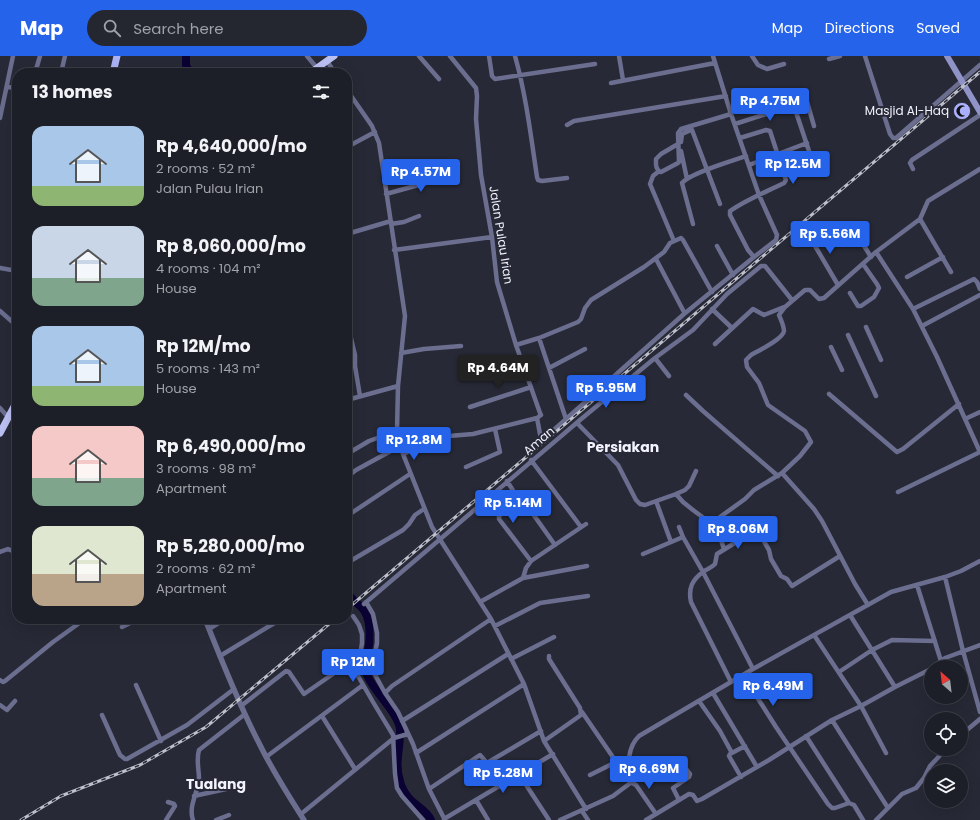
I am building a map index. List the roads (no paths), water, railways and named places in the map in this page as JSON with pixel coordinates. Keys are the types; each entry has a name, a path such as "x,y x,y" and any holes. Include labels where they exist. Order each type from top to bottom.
{"highway":[{"path":"317,68 329,58"},
{"path":"0,432 12,410"}],"main road":[{"path":"113,68 116,56"},
{"path":"947,56 979,110"}],"street":[{"path":"0,118 13,56"},
{"path":"36,68 40,56"},
{"path":"62,68 65,56"},
{"path":"307,56 311,68"},
{"path":"419,56 439,79"},
{"name":"Jalan Pulau Irian","path":"450,56 476,88 476,119 481,175 492,237 497,282 516,344 540,413 537,418"},
{"path":"489,56 492,76 494,78 595,64"},
{"path":"515,56 520,74 538,180 542,181 566,178"},
{"path":"619,56 623,80"},
{"path":"403,454 449,436 473,434 537,418 540,434 548,436 684,314 776,240 777,236 759,195 713,56"},
{"path":"752,56 758,65 766,69 784,64"},
{"path":"829,59 840,56"},
{"path":"865,56 883,114 893,138 899,136 980,65"},
{"path":"329,58 333,68"},
{"path":"611,83 715,63"},
{"path":"7,87 12,88"},
{"path":"805,95 814,126"},
{"path":"567,125 574,121 726,96"},
{"path":"352,97 376,132 405,316 398,386 397,431 400,446 432,527 491,619 524,684 544,741 584,810 588,820"},
{"path":"735,124 807,101"},
{"path":"794,106 816,172"},
{"path":"913,169 910,163 912,160 979,110"},
{"path":"674,241 650,184 653,176 659,171 661,172 678,163 678,133 681,129 731,114"},
{"path":"687,179 680,139 682,134 692,130 720,204"},
{"path":"740,138 768,130 778,154 786,182 740,204 730,211 730,214 748,250 754,257"},
{"path":"352,144 376,132"},
{"path":"749,165 807,142"},
{"path":"659,171 656,166 656,159 661,154 678,144"},
{"path":"693,224 682,183 687,179 708,170 746,156"},
{"path":"713,525 720,517 745,499 754,490 780,474 800,456 811,442 805,431 768,405 759,383 746,367 747,358 776,340 784,333 779,315 792,300 808,289 819,299 824,298 876,252 920,219 928,201 980,168"},
{"path":"386,194 451,176"},
{"path":"352,233 391,223 404,222 419,216"},
{"path":"920,219 952,272"},
{"path":"854,230 871,257"},
{"path":"808,234 838,285"},
{"path":"394,250 492,237"},
{"path":"516,344 539,338 578,322 591,300 656,259 674,241 680,238 683,240 712,292"},
{"path":"718,246 733,275"},
{"path":"876,252 913,309 922,326 980,452 898,492"},
{"path":"907,277 943,257"},
{"path":"656,259 684,314"},
{"path":"850,293 858,306 874,297 878,284 863,264"},
{"name":"Aman","path":"385,693 372,669 377,643 377,632 373,614 365,603 492,493 655,358 693,330 727,294 761,266 765,266 792,300"},
{"path":"0,268 12,270"},
{"path":"913,309 974,279 980,289"},
{"path":"922,326 980,296"},
{"path":"715,344 753,309 764,315 785,307"},
{"path":"712,309 732,328"},
{"path":"0,311 12,322"},
{"path":"866,327 881,360"},
{"path":"848,335 876,396"},
{"path":"539,338 566,419"},
{"path":"352,342 355,354 355,366 360,396"},
{"path":"401,353 424,349 461,346"},
{"path":"831,347 842,370"},
{"path":"548,368 585,349"},
{"path":"655,358 669,376"},
{"path":"352,398 398,386"},
{"path":"470,407 531,387"},
{"path":"829,394 897,452 903,449 959,404"},
{"path":"686,395 703,411 780,474 818,515 868,605"},
{"path":"0,408 8,417"},
{"path":"965,419 980,412"},
{"path":"577,423 618,465 637,502 645,505 685,490 696,471"},
{"path":"466,466 500,452 495,429"},
{"path":"352,451 369,441 397,431"},
{"path":"352,473 400,446"},
{"path":"532,460 581,527"},
{"path":"352,513 410,474"},
{"path":"507,481 519,500 528,507 555,545"},
{"path":"492,493 502,510 498,517 499,519 531,561"},
{"path":"676,494 688,506 713,525 719,534 724,549"},
{"path":"656,501 671,542"},
{"path":"352,560 403,530 415,515 424,509"},
{"path":"523,578 526,568 531,561 586,524"},
{"path":"678,526 682,537 703,572 753,669"},
{"path":"732,682 691,602 690,589 692,584 703,572 715,564 716,556 724,549 758,531 781,576 787,578 792,586 840,556"},
{"path":"643,554 682,537"},
{"path":"0,552 8,549 12,551"},
{"path":"630,782 628,754 633,742 639,736 753,669 891,592 945,577 980,561"},
{"path":"480,602 523,578 587,566"},
{"path":"945,577 980,712"},
{"path":"917,585 941,660"},
{"path":"494,626 540,603 588,596"},
{"path":"850,615 895,687"},
{"path":"353,616 362,634 358,676 395,737 395,774 397,788 423,820"},
{"path":"491,619 392,686 385,693 398,712 413,744 429,789 445,819 552,754"},
{"path":"0,680 3,682 5,681 53,642 78,624"},
{"path":"122,627 128,624"},
{"path":"206,624 245,714 266,757 304,820"},
{"path":"208,629 216,624"},
{"path":"220,656 273,624"},
{"path":"814,635 861,706 886,753"},
{"path":"402,721 510,656 554,637"},
{"path":"839,672 872,650 892,640 935,641"},
{"path":"943,660 980,645"},
{"path":"242,706 286,671 289,672 302,693 305,694 359,656"},
{"path":"549,656 549,659 582,712 630,782 636,785 656,814"},
{"path":"646,820 689,794 699,801 757,768 832,720 924,672"},
{"path":"743,675 828,804 832,808 850,803"},
{"path":"416,753 524,684"},
{"path":"136,685 161,741"},
{"path":"266,757 363,685"},
{"path":"102,715 120,755 125,759 136,755 187,725 234,689"},
{"path":"713,693 757,768"},
{"path":"0,705 7,710 15,701"},
{"path":"699,701 720,731 732,753"},
{"path":"544,741 581,715 582,712"},
{"path":"194,820 192,816 194,796 199,778 198,755 200,750 245,714"},
{"path":"322,716 355,769"},
{"path":"832,720 888,808"},
{"path":"979,720 980,726"},
{"path":"968,729 979,720"},
{"path":"429,789 480,755 487,763 541,731"},
{"path":"301,814 395,737 407,734"},
{"path":"806,736 850,803 854,805 863,820"},
{"path":"741,777 729,758 732,753 745,746"},
{"path":"876,820 902,794 916,788 924,778 930,766 939,756"},
{"path":"590,775 616,762"},
{"path":"679,800 673,788 689,777 690,774 688,770"},
{"path":"519,774 549,820"},
{"path":"560,820 613,796 630,782"},
{"path":"194,796 235,787"},
{"path":"476,800 488,820"},
{"path":"166,820 175,806 174,804 168,802"},
{"path":"216,820 229,815"}],"waterway":[{"path":"186,56 188,68"},
{"path":"352,599 363,610 368,620 370,637 365,663 367,675 370,682 391,709 400,729 398,775 401,785 408,797 426,813 431,820"}],"railway":[{"path":"352,605 980,72"},
{"path":"21,820 61,796 140,765 206,727 329,624"}],"place":[{"name":"Masjid Al-Haq","path":"962,111"}],"district":[{"name":"Persiakan","path":"623,447"},
{"name":"Tualang","path":"216,784"}]}
